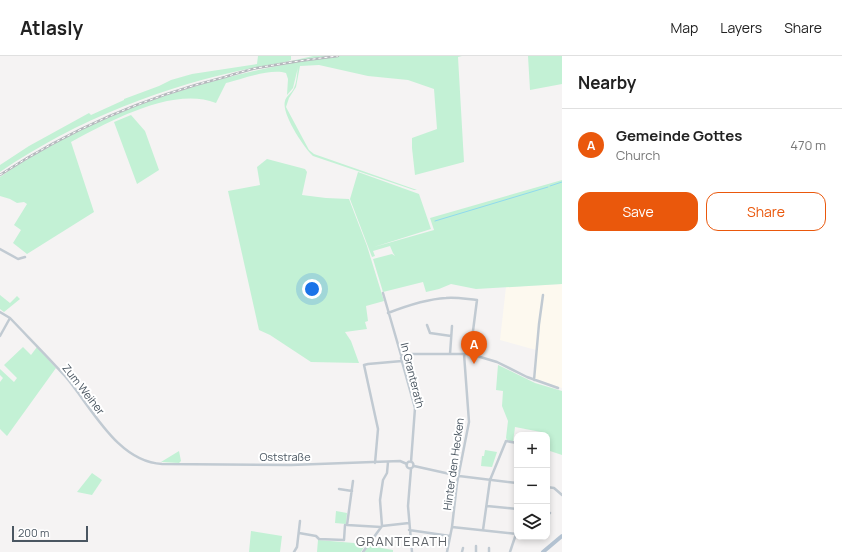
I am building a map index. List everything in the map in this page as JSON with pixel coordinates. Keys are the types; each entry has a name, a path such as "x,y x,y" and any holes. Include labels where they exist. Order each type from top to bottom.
{"main road":[{"path":"543,552 562,536"}],"street":[{"path":"0,249 18,259 25,257"},
{"name":"In Granterath","path":"383,293 402,356 402,361 415,408 411,462"},
{"path":"534,380 543,295"},
{"path":"388,313 400,308 441,298 477,300 470,354"},
{"name":"Zum Weiher","path":"0,312 10,318 66,377 108,432 139,460 162,464"},
{"path":"0,336 10,318"},
{"path":"427,325 430,333 451,336"},
{"path":"450,354 452,326"},
{"path":"402,356 409,354 470,354 497,362 534,380 558,388"},
{"name":"Hinter den Hecken","path":"447,552 452,527 458,476 468,422 464,354"},
{"path":"375,463 378,429 364,365 402,361"},
{"path":"483,530 490,480 506,441 514,442"},
{"path":"363,552 381,526 380,500 383,480 387,473 388,462"},
{"name":"Oststraße","path":"162,464 388,462 400,462 407,464"},
{"path":"411,469 408,468 407,464 411,462 414,466 458,476 514,483"},
{"path":"412,552 408,523 408,506 411,469 414,466"},
{"path":"353,481 348,525 381,526 408,523"},
{"path":"550,487 554,488 562,496"},
{"path":"339,489 352,491"},
{"path":"487,506 514,509"},
{"path":"294,552 297,547 300,521"},
{"path":"299,533 316,536 319,539 344,540 345,525"},
{"path":"452,527 514,533"},
{"path":"409,530 450,536"},
{"path":"510,552 514,540"},
{"path":"476,546 476,552"},
{"path":"462,552 463,548"}],"shaded area":[{"path":"562,284 562,388 533,378 536,350 500,340 506,287"}],"green space":[{"path":"258,56 291,56 291,60 211,78 137,101 66,133 33,151 0,172 0,165 29,146 89,113 91,115 124,99 171,80 192,74 257,64"},
{"path":"313,56 462,56 458,57 464,162 415,175 412,138 437,129 434,89 408,80 368,76 319,65 300,66 296,87 289,98 286,107 309,150 314,154 417,190 313,156 309,152 294,130 286,114 285,101 295,86 298,67 293,88 287,95 288,79 286,73 265,73 226,83 216,103 199,99 180,99 161,103 122,116 71,142 94,212 27,254 13,243 21,230 14,225 27,204 24,202 17,203 0,196 0,177 33,156 102,120 138,106 212,81 288,64 291,61"},
{"path":"528,56 562,56 562,84 530,90"},
{"path":"131,115 145,131 159,170 137,184 114,122"},
{"path":"267,159 305,169 307,172 302,195 349,199 367,246 384,301 366,306 368,321 365,322 367,329 345,332 351,341 359,363 311,362 270,335 259,330 228,191 260,185 257,167"},
{"path":"358,172 419,194 431,229 374,247 434,230 430,218 562,180 562,284 476,289 451,284 426,292 423,282 383,292 373,259 392,254 395,256 390,246 373,251 375,256 372,257 350,199"},
{"path":"0,295 10,303 17,296 20,299 4,312 0,309"},
{"path":"23,347 31,355 37,347 56,368 7,436 0,429 0,382 3,378 0,375 0,369 14,382 17,378 4,365"},
{"path":"498,365 535,383 562,391 562,455 550,451 550,432 541,432 515,427 513,442 507,440 508,421 502,406 503,391 496,390"},
{"path":"485,450 497,452 492,467 481,466 482,456 484,456"},
{"path":"179,451 181,461 179,463 161,462"},
{"path":"92,473 102,480 92,495 77,492"},
{"path":"336,511 347,513 346,524 335,523"},
{"path":"251,531 282,536 280,552 249,552"},
{"path":"318,540 366,544 361,552 317,552"},
{"path":"369,546 393,550 393,552 364,552"}],"waterway":[{"path":"550,186 562,182"},
{"path":"435,221 548,187"}],"railway":[{"path":"0,175 80,129 166,94 253,69 338,56"}],"place":[{"name":"Gemeinde Gottes","path":"474,364"}],"district":[{"name":"GRANTERATH","path":"402,541"}]}
